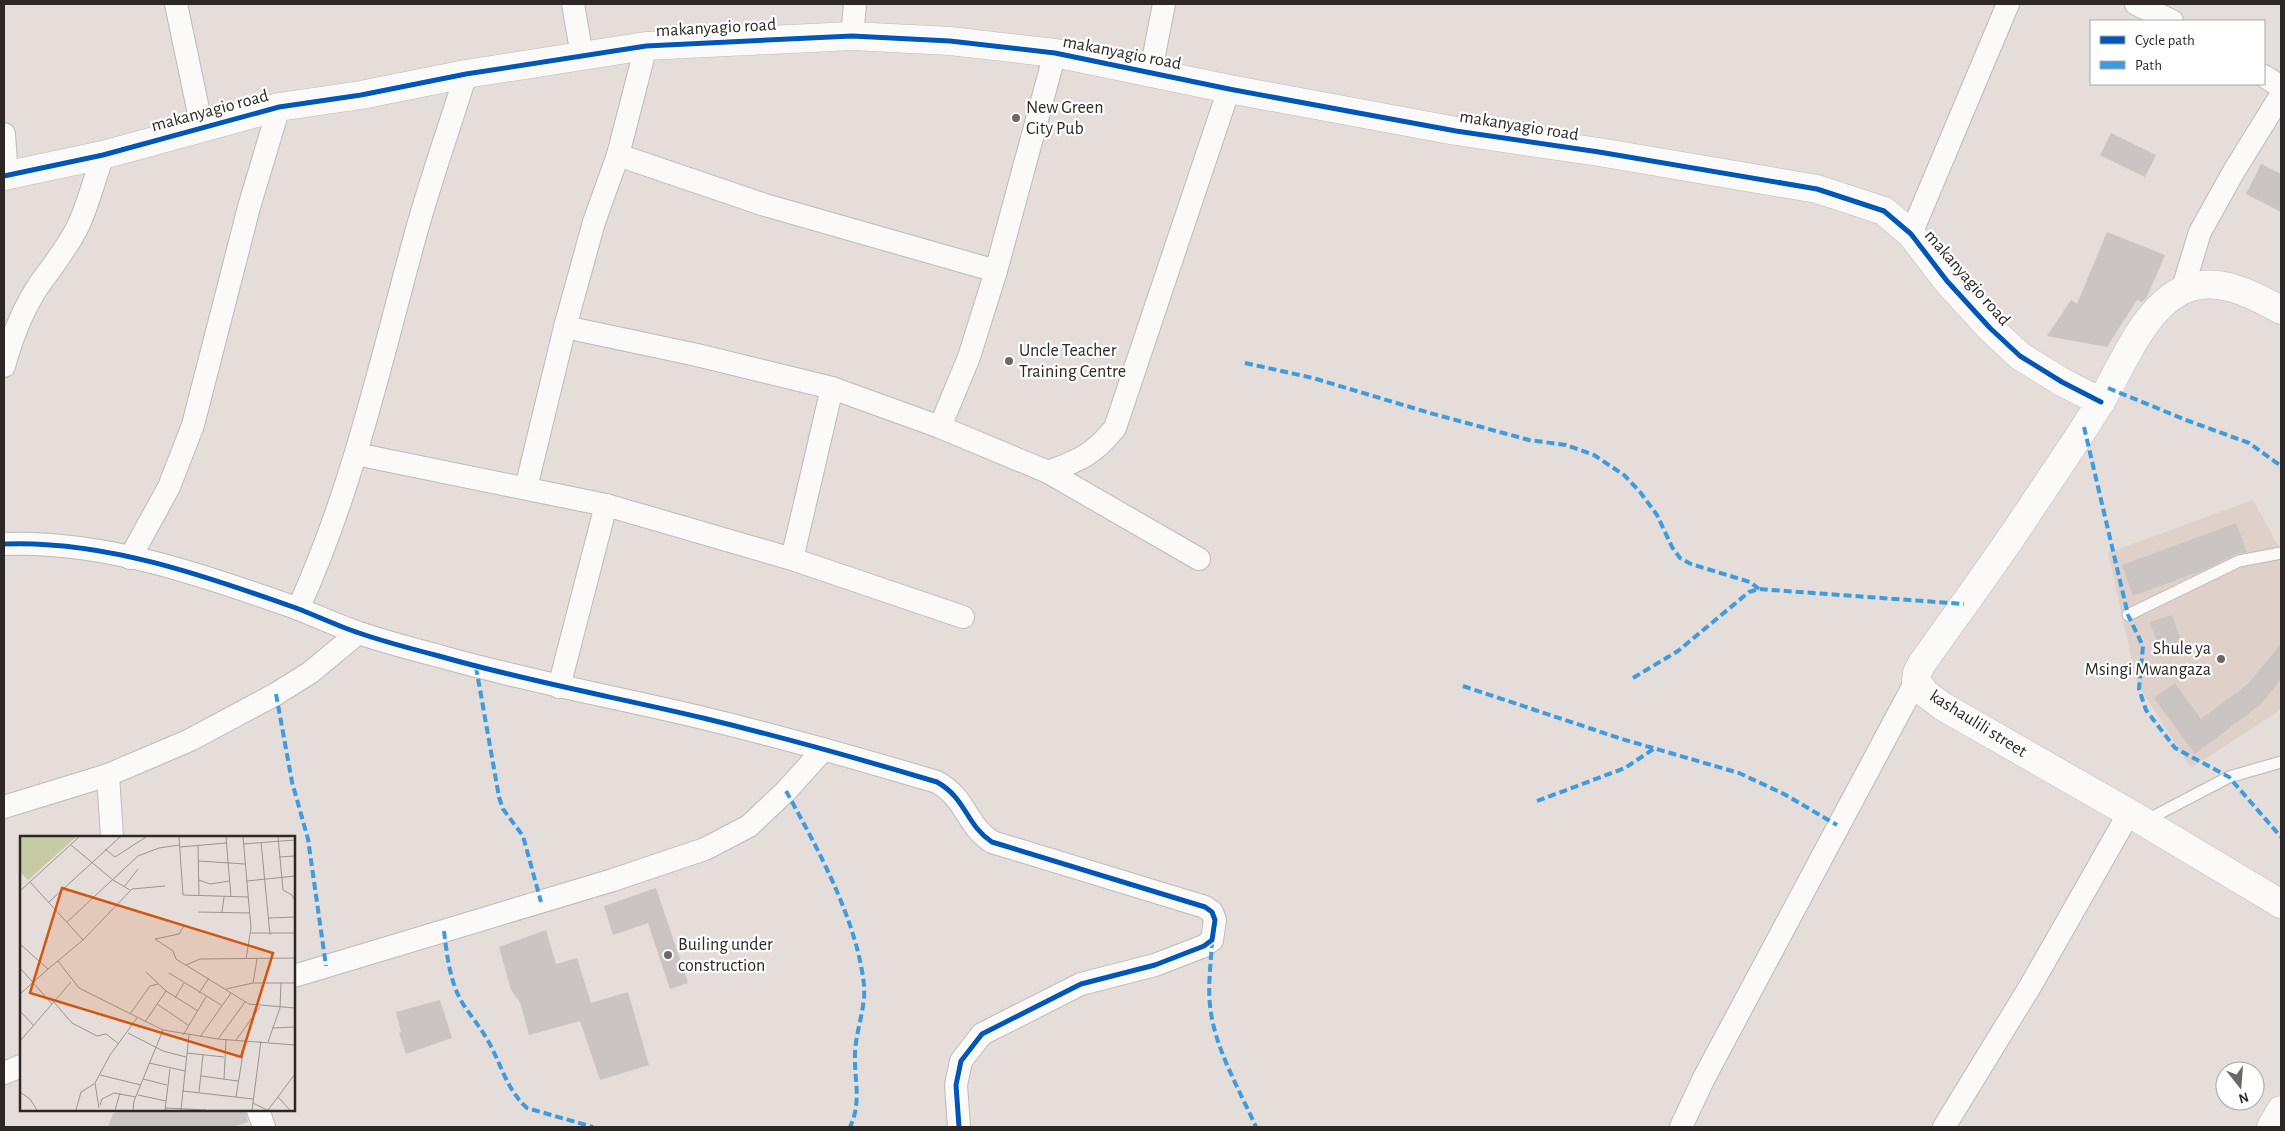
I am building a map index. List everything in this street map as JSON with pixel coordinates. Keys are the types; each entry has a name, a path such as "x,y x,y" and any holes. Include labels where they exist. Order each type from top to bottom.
{"street":[{"path":"176,4 202,128"},
{"path":"573,4 582,56"},
{"path":"852,36 855,4"},
{"path":"1151,71 1164,4"},
{"path":"1910,234 2008,4"},
{"path":"2136,4 2170,20"},
{"name":"makanyagio road","path":"5,176 104,155 279,106 361,95 466,74 646,46 852,36 950,41 1054,53 1151,71 1229,89 1456,131 1599,152 1817,190 1884,211 1910,234 1947,281 1978,315 2020,356 2062,382 2101,402"},
{"path":"526,488 565,327 594,222 618,155 646,46"},
{"path":"940,427 969,357 996,271 1054,53"},
{"path":"298,609 331,532 356,454 415,237 466,74"},
{"path":"2265,77 2281,87"},
{"path":"1048,472 1081,460 1100,446 1115,428 1229,89"},
{"path":"2182,290 2200,232 2234,171 2281,95"},
{"path":"130,558 169,487 193,425 249,207 279,106"},
{"path":"4,134 5,176"},
{"path":"4,366 11,337 25,308 59,260 80,223 104,155"},
{"path":"618,155 765,205 996,271"},
{"path":"2101,402 2131,346 2158,309 2182,290 2206,285 2226,285 2252,294 2281,310"},
{"path":"565,327 697,355 832,388 940,427 1048,472 1199,559"},
{"path":"792,559 832,388"},
{"name":"kashaulili street","path":"2101,402 2020,526 1921,665 1916,673 1916,681 1925,693 1942,706 2136,817 2281,904"},
{"path":"356,454 606,505 792,559 963,617"},
{"path":"559,687 606,505"},
{"path":"4,544 24,543 76,548 130,558 209,578 298,609 358,633 476,667 702,718 824,749 938,782 950,789 958,798 974,826 992,842 1205,908 1212,912 1215,920 1212,940 1204,946 1155,965 1081,984 982,1034 961,1061 956,1085 959,1127"},
{"path":"4,807 108,775 190,740 276,694 311,672 358,633"},
{"path":"1681,1127 1713,1061 1916,681"},
{"path":"295,976 613,880 705,848 749,826 786,791 824,749"},
{"path":"108,775 112,836"},
{"path":"1944,1127 2136,817"},
{"path":"4,1073 20,1066"},
{"path":"2271,1127 2281,1110"},
{"path":"258,1111 264,1127"}],"lane":[{"path":"2128,615 2239,561 2281,553"},
{"path":"2136,817 2229,777 2281,762"}],"shaded area":[{"path":"2253,500 2281,551 2281,707 2276,713 2191,768 2137,683 2108,553"}],"building":[{"path":"2111,133 2156,155 2145,177 2100,155"},
{"path":"2261,164 2281,174 2281,212 2246,194"},
{"path":"2107,232 2165,255 2147,297 2142,302 2137,300 2107,347 2047,336 2071,300 2077,304"},
{"path":"2236,523 2247,552 2236,554 2204,570 2133,596 2122,565"},
{"path":"2172,615 2183,646 2161,654 2150,622"},
{"path":"2281,644 2281,679 2261,704 2195,754 2154,698 2175,683 2201,719 2248,684"},
{"name":"Builing under construction","path":"656,888 688,983 670,989 648,923 613,935 604,906"},
{"path":"546,930 556,964 577,958 591,1003 628,992 649,1065 600,1080 580,1021 529,1035 520,1002 511,990 499,947"},
{"path":"440,1000 452,1038 406,1054 399,1033 401,1032 396,1012"},
{"path":"119,1111 245,1111 248,1122 233,1127 108,1127 113,1114"}],"marked path":[{"path":"1245,363 1313,378 1430,413 1529,440 1566,445 1594,455 1624,475 1640,492 1657,515 1672,547 1680,558 1691,564 1750,582 1759,589"},
{"path":"2108,388 2249,443 2281,466"},
{"path":"2084,427 2128,615 2143,646 2139,689 2146,710 2175,748 2229,777 2281,837"},
{"path":"1633,678 1678,651 1749,592 1759,589 1964,604"},
{"path":"476,667 499,797 503,809 523,836 541,902"},
{"path":"1463,686 1622,739 1739,773 1784,794 1837,825"},
{"path":"276,694 292,782 308,839 326,966"},
{"path":"1537,801 1625,768 1655,748"},
{"path":"786,791 834,885 853,935 860,960 864,993 855,1053 856,1109 850,1127"},
{"path":"444,931 450,969 459,996 487,1039 509,1084 520,1101 527,1108 593,1127"},
{"path":"1212,940 1209,995 1214,1028 1224,1057 1256,1127"}],"cycle path":[{"path":"4,176 103,155 279,107 361,95 466,74 646,46 852,36 950,41 1055,53 1229,89 1456,131 1599,152 1817,189 1884,211 1911,234 1947,281 1990,328 2020,356 2062,382 2101,402"},
{"path":"4,544 41,544 78,548 152,562 225,584 296,608 351,630 399,645 505,673 733,725 937,782 954,796 976,827 992,842 1205,907 1212,912 1215,920 1212,940 1204,946 1155,965 1081,984 982,1034 961,1061 956,1085 959,1127"}],"place":[{"name":"New Green City Pub","path":"1016,118"},
{"name":"Uncle Teacher Training Centre","path":"1009,361"},
{"name":"Shule ya Msingi Mwangaza","path":"2221,659"},
{"name":"Builing under construction","path":"668,955"}]}
